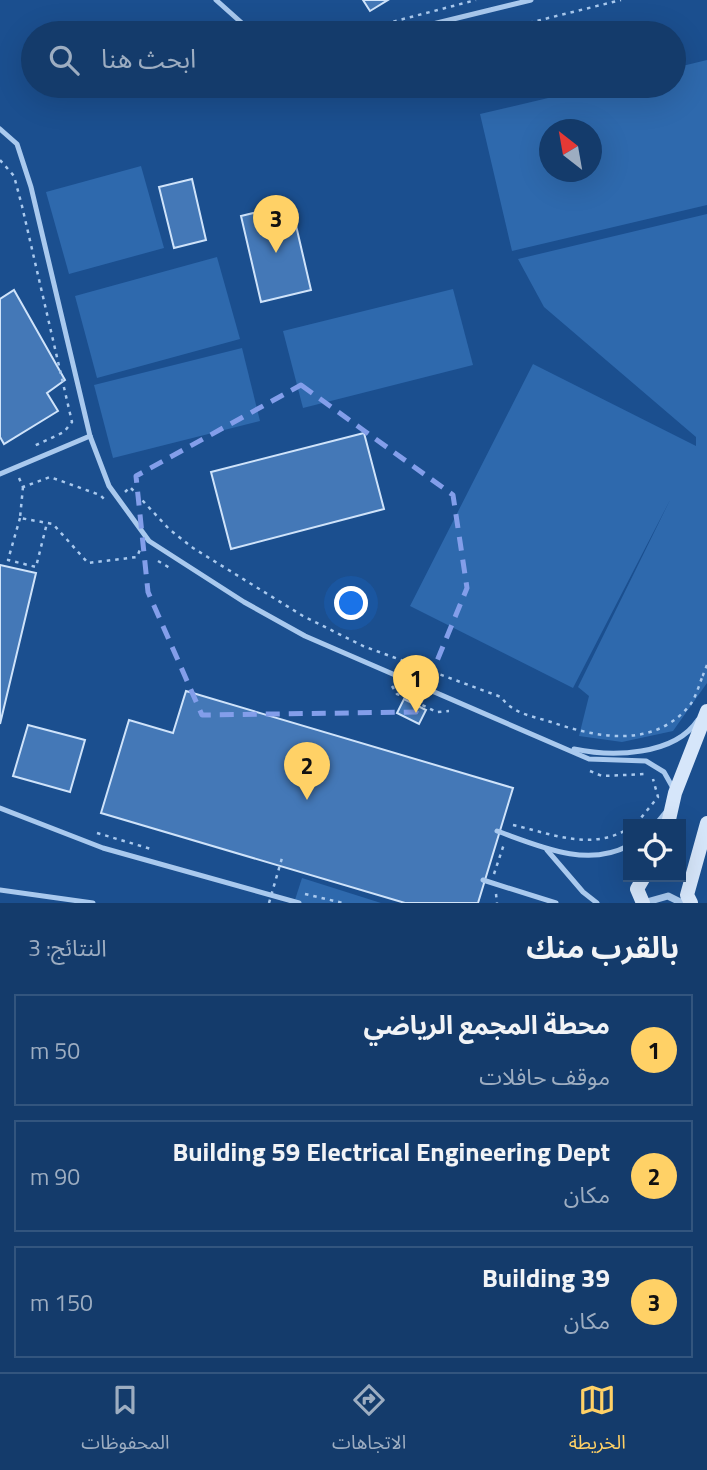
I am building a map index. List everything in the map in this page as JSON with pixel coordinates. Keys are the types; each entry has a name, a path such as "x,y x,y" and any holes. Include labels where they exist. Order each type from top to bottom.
{"street":[{"path":"668,819 675,793 707,708"},
{"path":"691,903 687,895 703,848 707,823"},
{"path":"642,882 638,889 643,903 668,896 682,903"}],"lane":[{"path":"216,0 240,21"},
{"path":"445,21 531,0"},
{"path":"0,129 17,144 31,187 90,436 109,486 149,541 305,636 388,675 589,759 646,761 664,772 675,793 659,819"},
{"path":"0,474 90,436"},
{"path":"561,746 605,753 663,745 694,725 707,708"},
{"path":"0,808 103,848 299,903"},
{"path":"497,831 544,847 595,856 623,848"},
{"path":"544,847 583,892 597,903"},
{"path":"483,880 556,903"},
{"path":"0,890 93,903"}],"path":[{"path":"536,21 621,0"},
{"path":"0,160 14,176 22,205 72,422 65,432 31,448"},
{"path":"23,487 20,518 8,560 36,567 47,523"},
{"path":"130,487 169,529 193,548 303,615 363,646 501,697 509,709 605,737 644,733 670,724 692,703 705,676 707,665"},
{"path":"20,518 53,524 88,564 137,556 141,547"},
{"path":"269,903 282,858"}],"highlighted area":[{"path":"301,385 453,495 467,588 416,712 202,715 148,592 136,476"}],"shaded area":[{"path":"707,60 707,205 512,251 480,114 548,98 686,98 686,65"},
{"path":"141,166 164,248 69,274 46,192"},
{"path":"707,214 707,683 673,731 622,742 579,736 589,696 578,687 670,500 573,688 410,606 533,364 696,446 696,437 544,307 518,259"},
{"path":"217,257 240,339 97,378 75,296"},
{"path":"453,289 473,365 303,408 283,331"},
{"path":"242,348 260,421 113,458 94,385"},
{"path":"302,878 381,903 294,903"}],"building":[{"path":"363,0 388,0 370,11"},
{"path":"192,179 206,240 174,248 159,187"},
{"path":"291,204 311,290 261,302 241,216"},
{"path":"14,290 65,380 47,393 58,411 4,444 0,437 0,299"},
{"path":"364,433 384,509 231,549 211,472"},
{"path":"0,565 36,573 0,724"},
{"path":"186,691 513,788 478,903 405,903 101,813 129,720 173,733"},
{"path":"404,699 426,710 419,724 397,713"},
{"path":"28,725 85,740 70,792 13,776"}],"place":[{"name":"Building 39","path":"276,253"},
{"name":"محطة المجمع الرياضي","path":"416,713"},
{"name":"Building 59 Electrical Engineering Dept","path":"307,800"}]}
